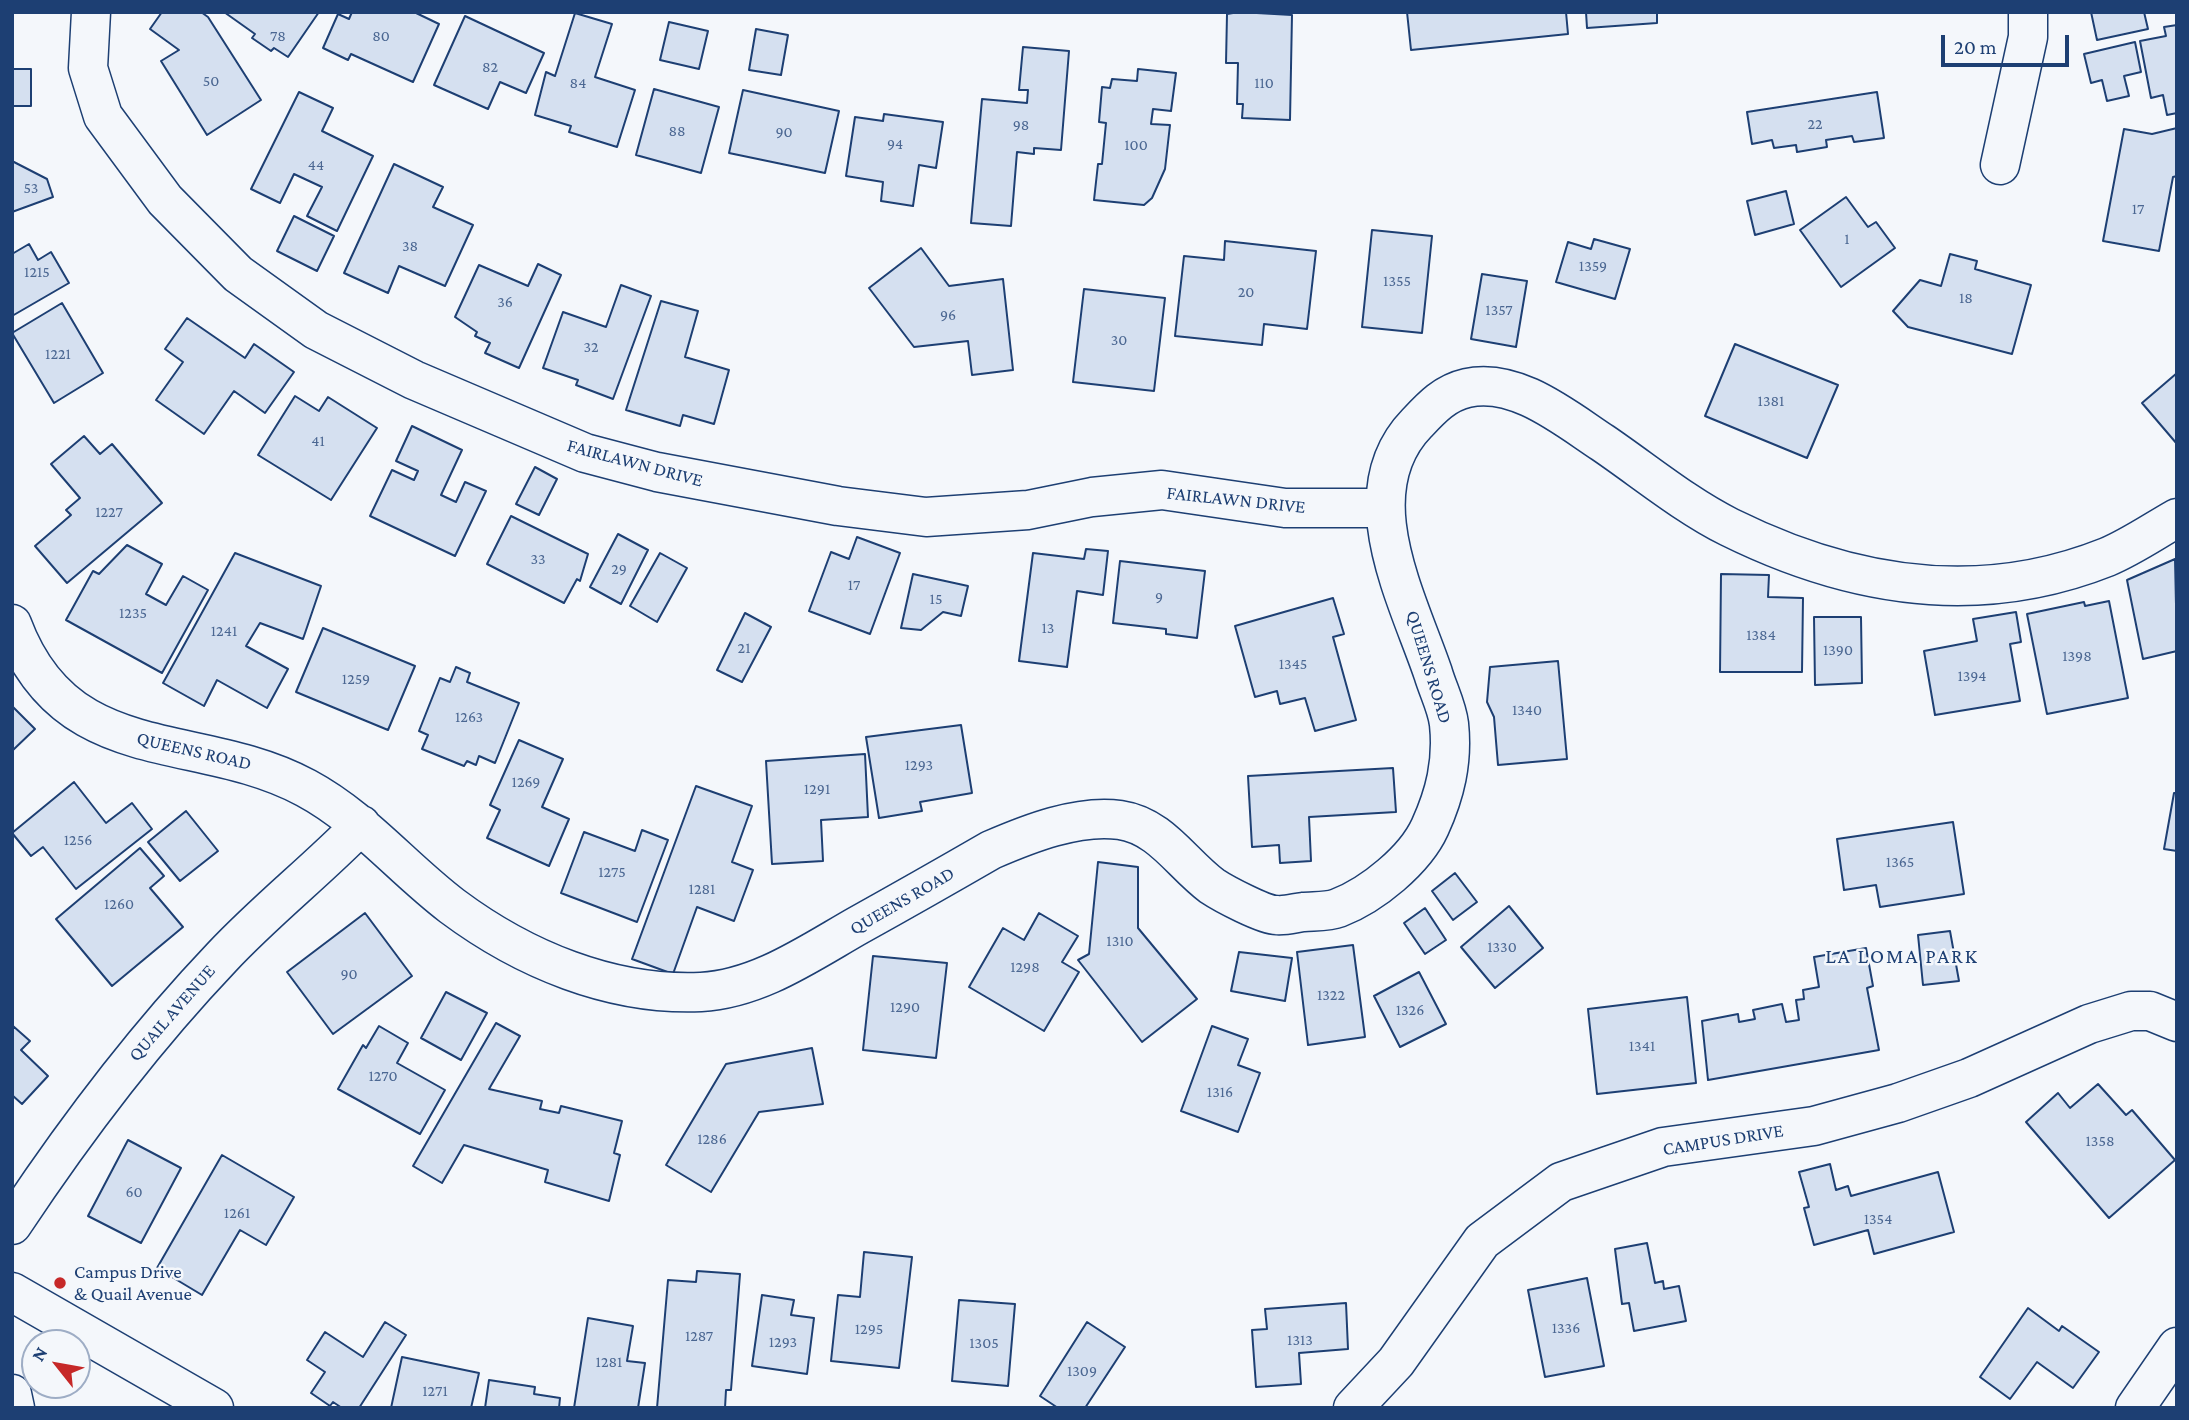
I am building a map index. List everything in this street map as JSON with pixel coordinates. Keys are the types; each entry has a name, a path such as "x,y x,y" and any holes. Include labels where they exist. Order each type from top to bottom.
{"street":[{"name":"FAIRLAWN DRIVE","path":"92,12 88,68 103,116 165,200 238,274 316,330 414,380 585,453 657,472 825,504 926,517 1028,510 1092,497 1162,491 1286,509 1383,508"},
{"path":"2000,165 2028,37 2028,12"},
{"name":"QUEENS ROAD","path":"12,624 22,650 44,681 71,709 106,728 144,743 261,766 307,789 360,825 452,906 540,961 626,987 664,992 703,992 743,984 781,970 991,850 1022,837 1093,820 1120,820 1146,828 1180,854 1213,886 1273,916 1337,909 1399,870 1426,836 1444,796 1449,760 1448,720 1397,568 1383,508 1387,477 1404,437 1442,398 1469,387 1504,387 1555,411 1725,525 1790,554 1860,575 1936,588 2035,580 2110,556 2177,518"},
{"name":"QUAIL AVENUE","path":"12,1225 73,1134 141,1047 223,956 360,825"},
{"name":"CAMPUS DRIVE","path":"1353,1408 1396,1362 1482,1241 1561,1182 1663,1147 1814,1126 1898,1103 1969,1077 2089,1024 2131,1010 2150,1011 2177,1023"},
{"path":"12,1292 214,1408"},
{"path":"2135,1408 2177,1347"},
{"path":"12,1394 15,1408"}],"building":[{"path":"162,12 201,12 208,17 261,100 207,135 161,61 179,50 150,29"},
{"path":"224,12 319,12 288,57 274,48 271,51 252,38 255,34"},
{"path":"352,12 414,12 439,24 413,82 351,54 348,60 323,48 338,14 349,19"},
{"path":"1239,12 1292,15 1290,120 1242,118 1243,104 1237,104 1238,63 1226,63 1227,14"},
{"path":"1407,12 1566,12 1568,34 1411,50"},
{"path":"1586,12 1657,12 1657,23 1587,28"},
{"path":"2091,12 2144,12 2148,29 2097,40"},
{"path":"575,13 612,24 595,77 635,90 617,147 569,132 571,126 535,115 546,72 555,76"},
{"path":"465,16 544,53 526,93 500,82 488,109 434,85"},
{"path":"669,22 708,31 699,69 660,60"},
{"path":"2177,25 2177,113 2167,115 2163,95 2151,98 2140,41 2166,36 2164,27"},
{"path":"756,29 788,35 781,75 749,70"},
{"path":"2135,42 2141,72 2124,76 2129,96 2107,101 2102,80 2091,83 2084,54"},
{"path":"1023,47 1069,51 1061,150 1034,148 1034,154 1017,152 1011,226 971,223 982,99 1027,103 1028,90 1019,90"},
{"path":"12,69 31,69 31,106 12,106"},
{"path":"1138,69 1176,73 1171,111 1153,109 1151,124 1170,125 1165,169 1152,198 1144,205 1094,200 1098,164 1102,164 1106,123 1099,122 1102,87 1110,88 1112,79 1137,81"},
{"path":"654,89 719,107 701,173 636,155"},
{"path":"743,90 839,111 825,173 729,153"},
{"path":"299,92 333,108 322,131 373,156 337,231 307,216 322,187 294,174 280,203 251,189"},
{"path":"1877,92 1884,138 1854,142 1852,136 1826,140 1827,147 1797,152 1796,145 1774,148 1772,140 1752,144 1747,112"},
{"path":"884,114 943,122 936,168 919,165 913,206 881,201 883,182 846,176 855,117 883,121"},
{"path":"2177,128 2177,176 2173,177 2159,251 2103,241 2124,129 2152,134"},
{"path":"12,161 47,179 53,197 12,212"},
{"path":"394,164 443,187 433,207 473,225 445,286 399,266 388,293 344,273"},
{"path":"1786,191 1794,224 1755,235 1747,201"},
{"path":"1846,197 1868,227 1876,222 1895,248 1841,287 1800,230"},
{"path":"294,216 334,236 317,271 277,251"},
{"path":"1372,230 1432,236 1422,333 1362,327"},
{"path":"1594,239 1630,249 1615,299 1556,282 1568,242 1591,249"},
{"path":"1225,241 1316,251 1307,329 1264,324 1262,345 1175,336 1184,256 1224,260"},
{"path":"29,244 38,260 51,252 69,283 12,316 12,254"},
{"path":"921,248 949,286 1003,279 1013,370 972,375 968,341 914,347 869,288"},
{"path":"1950,254 1977,261 1975,269 2031,285 2012,354 1908,327 1893,311 1920,280 1941,286"},
{"path":"538,264 561,275 519,368 485,353 490,343 475,336 477,332 455,317 479,265 528,286"},
{"path":"1482,274 1527,281 1516,347 1471,339"},
{"path":"621,285 651,296 613,399 576,385 578,380 543,368 563,312 606,327"},
{"path":"1084,289 1165,298 1154,391 1073,382"},
{"path":"661,301 698,311 685,357 729,370 714,424 683,415 680,426 626,410"},
{"path":"62,303 103,373 54,403 12,333"},
{"path":"187,318 245,358 254,344 294,372 265,413 234,391 204,434 156,400 183,362 165,349"},
{"path":"1735,344 1838,385 1807,458 1705,416"},
{"path":"2177,373 2177,444 2142,403"},
{"path":"295,396 319,411 328,397 377,428 331,500 258,455"},
{"path":"412,426 462,450 441,495 456,502 465,482 486,491 455,556 370,516 392,470 414,480 418,471 396,461"},
{"path":"84,436 100,454 112,444 162,503 67,583 35,546 71,515 66,510 80,498 51,464"},
{"path":"535,467 557,479 539,515 516,504"},
{"path":"511,516 588,554 580,581 577,579 564,603 487,564"},
{"path":"618,534 648,550 621,604 590,587"},
{"path":"857,537 900,553 870,634 809,611 831,552 849,559"},
{"path":"127,545 162,564 146,594 166,605 183,576 208,590 162,673 66,620 93,571 99,574"},
{"path":"1086,549 1108,551 1103,595 1077,591 1067,667 1019,661 1033,553 1084,559"},
{"path":"235,553 321,586 303,639 260,623 246,646 288,669 267,708 217,680 204,706 163,683"},
{"path":"660,553 687,568 657,622 630,606"},
{"path":"2175,559 2177,651 2143,659 2127,580"},
{"path":"1120,561 1205,571 1197,638 1166,634 1166,629 1113,623"},
{"path":"913,574 968,586 961,616 943,612 921,630 901,628"},
{"path":"1721,574 1769,575 1768,597 1803,598 1802,672 1720,672"},
{"path":"1333,598 1344,634 1333,637 1356,720 1315,731 1305,698 1280,704 1277,691 1255,697 1235,626"},
{"path":"2109,601 2128,698 2047,714 2027,614 2084,602 2085,606"},
{"path":"2016,612 2021,642 2010,644 2020,701 1935,715 1924,651 1977,641 1973,619"},
{"path":"745,613 771,627 742,682 717,670"},
{"path":"1814,617 1861,617 1862,683 1815,685"},
{"path":"323,628 415,666 388,730 296,692"},
{"path":"1558,661 1567,759 1498,765 1494,717 1487,702 1490,667"},
{"path":"456,667 470,673 467,682 519,703 495,763 479,756 476,765 467,761 464,766 422,749 428,735 419,731 440,678 450,682"},
{"path":"12,706 35,729 12,751"},
{"path":"961,725 972,793 920,802 922,811 879,818 866,737"},
{"path":"519,740 563,759 542,807 569,819 549,866 487,838 500,810 490,805"},
{"path":"865,754 868,817 821,820 823,861 772,864 766,761"},
{"path":"1393,768 1396,812 1309,817 1311,861 1280,863 1279,845 1252,847 1248,776"},
{"path":"74,782 106,823 132,803 152,829 76,889 43,847 31,856 12,833"},
{"path":"696,786 752,806 732,862 753,870 734,921 697,907 673,974 632,959"},
{"path":"2174,793 2177,793 2177,851 2164,849"},
{"path":"186,811 218,851 180,881 148,842"},
{"path":"1953,822 1964,894 1880,907 1876,885 1844,890 1837,839"},
{"path":"642,830 668,840 637,922 561,893 584,832 635,851"},
{"path":"140,848 164,876 150,888 183,927 112,986 56,919"},
{"path":"1098,862 1138,867 1138,928 1197,999 1142,1042 1078,960 1089,954"},
{"path":"1455,873 1477,902 1453,920 1432,891"},
{"path":"1509,906 1543,948 1495,988 1461,947"},
{"path":"1425,908 1446,940 1425,954 1404,923"},
{"path":"365,913 412,976 333,1034 287,972"},
{"path":"1039,913 1078,936 1062,962 1079,972 1044,1031 969,987 1003,928 1024,940"},
{"path":"1950,931 1959,981 1923,985 1918,935"},
{"path":"1353,945 1365,1037 1308,1045 1297,952"},
{"path":"1866,948 1873,986 1867,988 1879,1050 1708,1080 1702,1021 1738,1014 1739,1022 1755,1019 1753,1010 1782,1004 1786,1022 1799,1020 1796,1000 1804,999 1803,990 1819,987 1814,957"},
{"path":"1239,952 1292,958 1285,1001 1231,991"},
{"path":"873,956 947,963 936,1058 863,1050"},
{"path":"1419,972 1446,1024 1400,1047 1374,996"},
{"path":"446,992 487,1013 461,1060 421,1038"},
{"path":"1687,997 1696,1083 1597,1094 1588,1009"},
{"path":"496,1023 520,1036 489,1089 542,1101 540,1109 559,1113 561,1106 622,1121 614,1153 620,1155 609,1201 545,1182 548,1170 464,1145 442,1183 413,1166"},
{"path":"13,1026 30,1041 21,1050 48,1076 22,1104 12,1095"},
{"path":"379,1026 408,1043 397,1063 445,1090 420,1134 338,1089 363,1045 366,1048"},
{"path":"1212,1026 1248,1039 1238,1065 1260,1073 1238,1132 1181,1111"},
{"path":"812,1048 823,1104 759,1112 711,1192 666,1165 726,1064"},
{"path":"2098,1084 2126,1115 2132,1110 2175,1160 2109,1218 2026,1122 2058,1093 2070,1108"},
{"path":"128,1140 181,1168 141,1243 88,1216"},
{"path":"222,1155 294,1197 266,1245 240,1230 202,1295 157,1268"},
{"path":"1830,1164 1836,1190 1848,1186 1851,1196 1938,1172 1954,1232 1874,1254 1868,1230 1814,1245 1804,1208 1809,1207 1799,1172"},
{"path":"1647,1243 1655,1283 1663,1281 1664,1289 1679,1286 1686,1321 1634,1331 1629,1303 1622,1304 1615,1249"},
{"path":"864,1252 912,1257 899,1368 831,1361 838,1295 860,1297"},
{"path":"697,1271 740,1274 731,1390 726,1390 725,1408 657,1408 668,1280 696,1282"},
{"path":"1587,1278 1604,1366 1545,1377 1528,1290"},
{"path":"762,1295 794,1300 791,1315 814,1318 807,1374 752,1366"},
{"path":"959,1300 1015,1304 1008,1386 952,1381"},
{"path":"1346,1303 1348,1349 1299,1353 1301,1384 1256,1387 1252,1330 1267,1329 1265,1309"},
{"path":"2028,1308 2059,1331 2062,1326 2099,1352 2073,1388 2037,1362 2010,1399 1980,1377"},
{"path":"588,1318 633,1326 627,1361 645,1363 638,1408 574,1408"},
{"path":"385,1322 406,1335 359,1408 342,1408 333,1402 330,1406 311,1393 325,1372 307,1360 325,1332 363,1357"},
{"path":"1087,1322 1125,1347 1085,1408 1058,1408 1040,1396"},
{"path":"402,1357 479,1373 471,1408 391,1408"},
{"path":"489,1380 535,1387 534,1394 560,1398 559,1408 485,1408"}],"place":[{"name":"Campus Drive & Quail Avenue","path":"60,1283"}],"district":[{"name":"LA LOMA PARK","path":"1902,957"}]}
